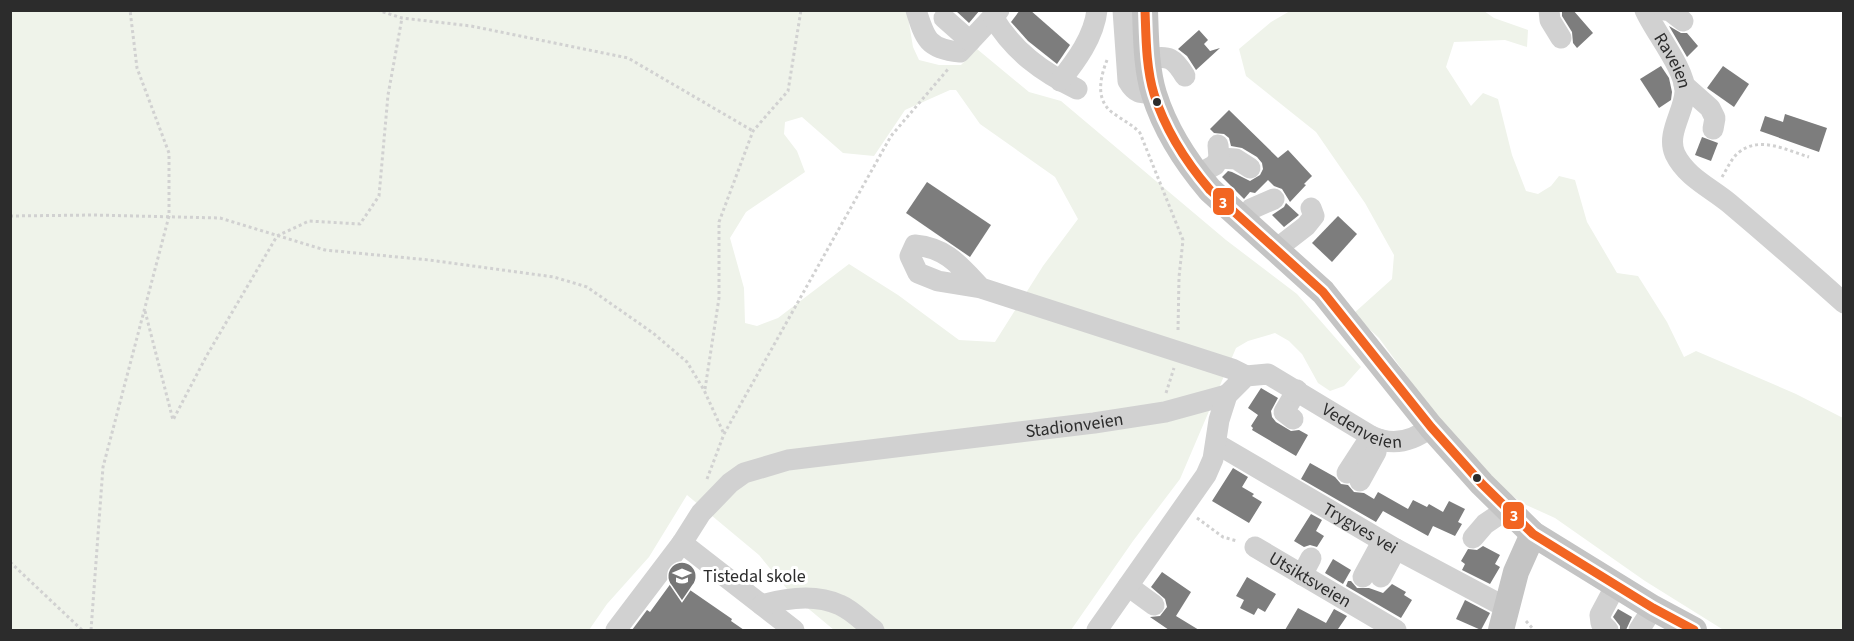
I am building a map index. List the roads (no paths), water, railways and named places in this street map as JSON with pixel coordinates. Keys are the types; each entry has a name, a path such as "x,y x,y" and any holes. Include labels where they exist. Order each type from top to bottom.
{"main road":[{"path":"1145,10 1154,93 1171,133 1197,175 1223,204 1323,292 1431,427"},
{"name":"Vedenveien","path":"1431,427 1533,534 1653,609 1694,630"},
{"path":"1511,623 1516,572 1533,534"}],"street":[{"path":"916,10 927,40 940,48 965,46 996,14 1003,33 1021,54 1043,72 1068,85 1076,61 1096,19 1097,10"},
{"path":"1123,10 1128,81 1134,91 1142,94 1154,93"},
{"path":"1549,10 1550,20 1561,38"},
{"path":"1654,12 1671,11 1683,21"},
{"name":"Raveien","path":"1654,12 1684,85 1685,93 1670,117 1672,146 1675,154 1688,172 1713,190 1844,303"},
{"path":"944,18 965,46"},
{"path":"1149,59 1163,56 1171,58 1185,76"},
{"path":"1684,85 1710,108 1715,118 1713,129"},
{"path":"1197,175 1215,165 1219,152 1250,168"},
{"path":"1241,220 1251,208 1274,199"},
{"path":"1275,250 1306,226 1314,216 1311,208"},
{"name":"Vedenveien","path":"981,288 1232,369 1246,376 1268,374 1375,437 1396,442 1420,436 1431,427"},
{"path":"1097,630 1206,475 1216,470 1219,420 1227,395 1246,376"},
{"path":"1293,419 1284,412 1297,390"},
{"name":"Stadionveien","path":"616,630 682,543 701,513 730,483 744,473 788,460 1145,416 1227,395"},
{"path":"1354,477 1376,452 1375,437"},
{"name":"Trygves vei","path":"1216,444 1389,545 1511,623"},
{"path":"1473,538 1485,524 1507,509"},
{"path":"682,543 794,630"},
{"path":"1372,577 1389,545"},
{"name":"Utsiktsveien","path":"1255,547 1307,567 1321,593 1389,627"},
{"path":"1608,630 1600,623 1600,615 1616,585"},
{"path":"1128,586 1154,605"},
{"path":"762,605 791,598 834,603 844,607 874,630"},
{"path":"1639,630 1653,609"},
{"path":"1349,619 1375,627 1389,627"}],"place":[{"name":"Tistedal skole","path":"682,602"}]}
